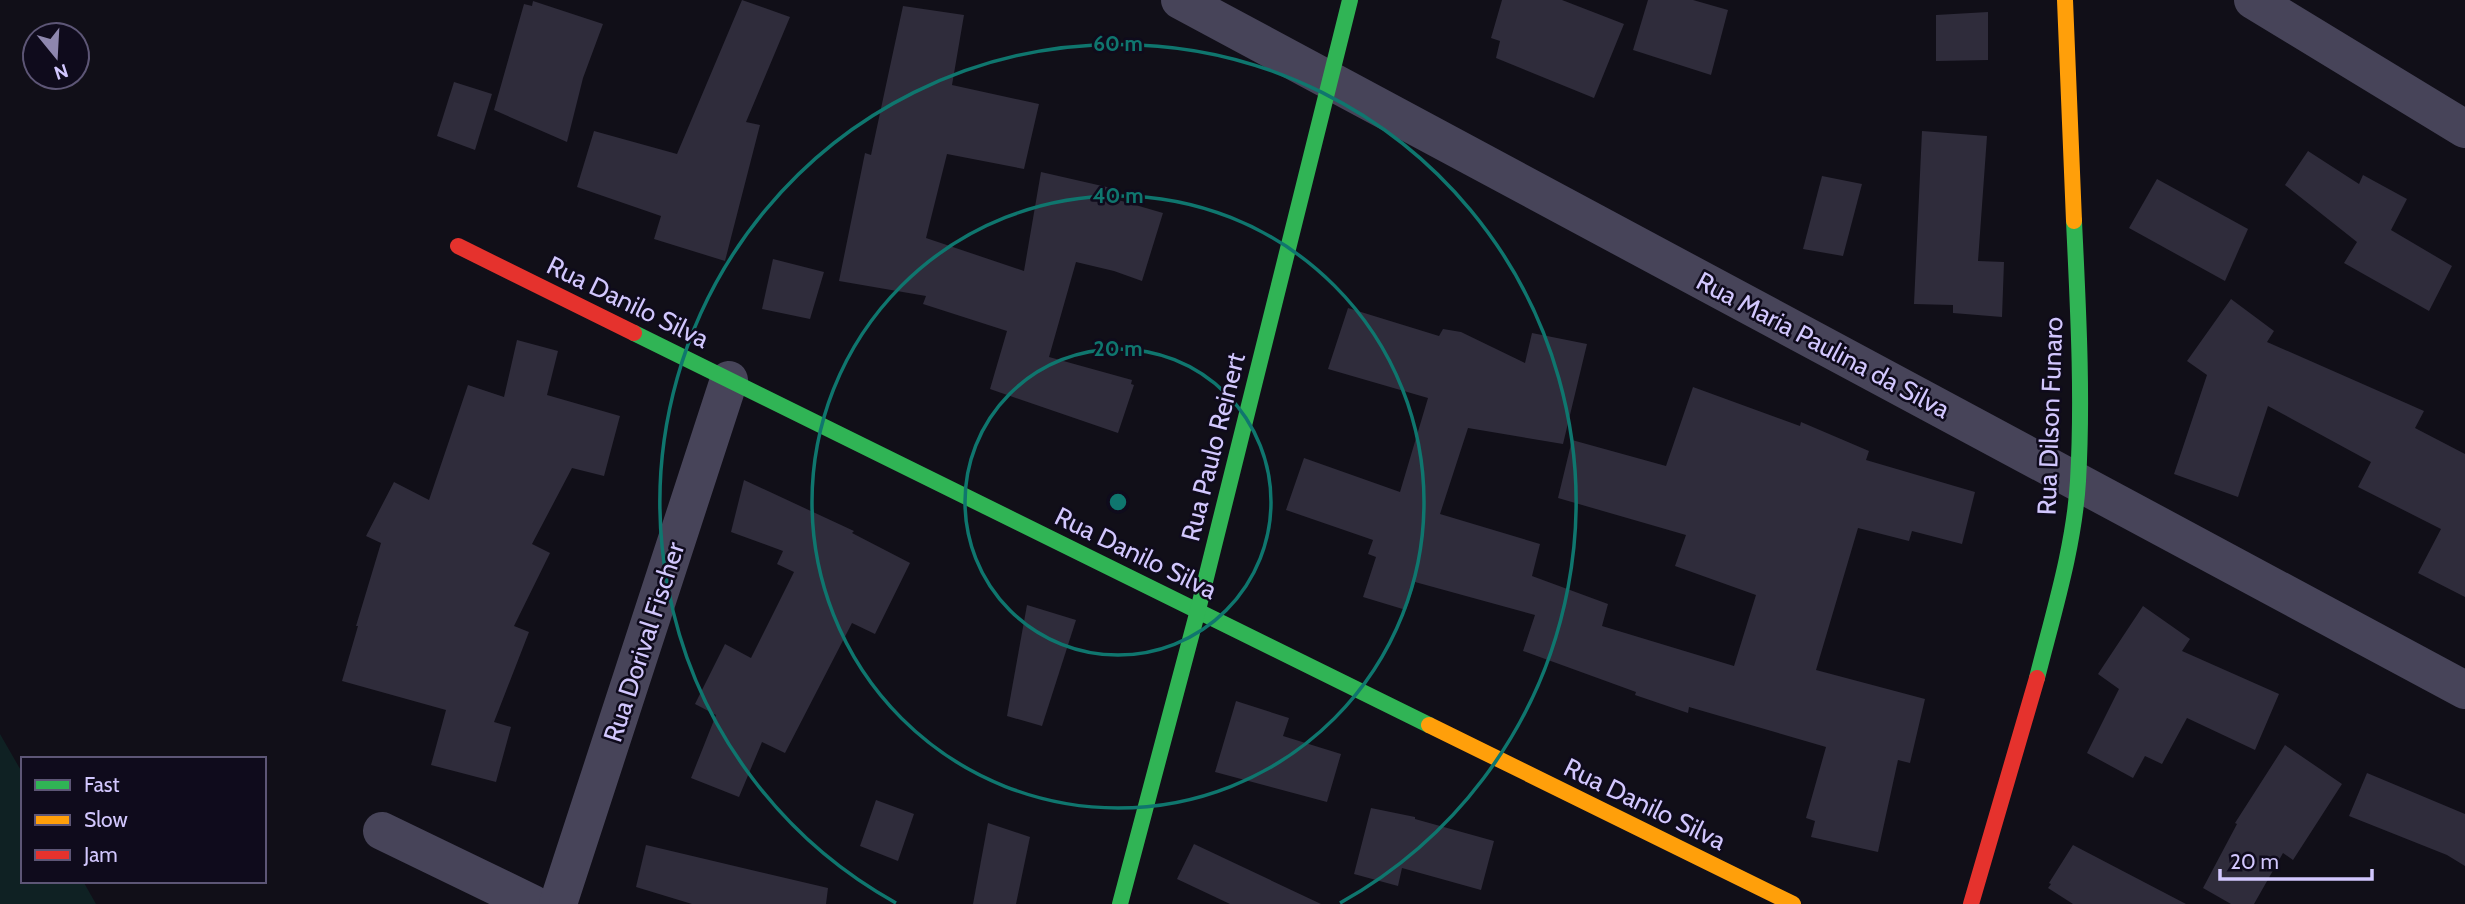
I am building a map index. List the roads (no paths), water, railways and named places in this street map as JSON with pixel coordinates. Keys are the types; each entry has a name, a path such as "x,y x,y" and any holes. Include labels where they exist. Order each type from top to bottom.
{"street":[{"name":"Rua Maria Paulina da Silva","path":"1181,0 2465,690"},
{"name":"Rua Paulo Reinert","path":"1120,904 1198,610 1350,0"},
{"name":"Rua Dilson Funaro","path":"1971,904 2035,685 2066,561 2078,482 2079,339 2065,0"},
{"path":"2253,0 2465,129"},
{"name":"Rua Danilo Silva","path":"458,246 1793,904"},
{"name":"Rua Dorival Fischer","path":"558,904 729,380"},
{"path":"382,831 509,899"}]}
